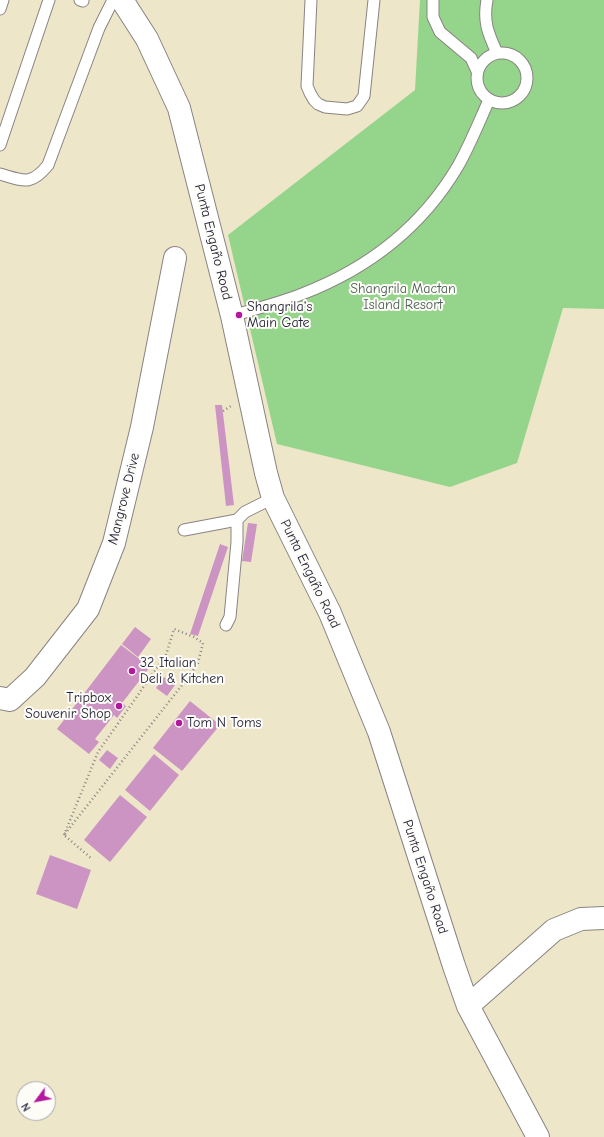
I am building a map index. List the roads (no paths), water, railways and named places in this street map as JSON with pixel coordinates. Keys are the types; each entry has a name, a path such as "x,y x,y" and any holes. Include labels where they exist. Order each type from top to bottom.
{"street":[{"name":"Punta Engaño Road","path":"122,0 147,39 179,108 232,316 266,473 273,498 330,613 379,732 468,1006 538,1137"},
{"name":"Mangrove Drive","path":"0,698 10,700 35,677 88,609 111,550 142,427 175,258"},
{"path":"468,1006 554,930 581,920 604,918"}],"lane":[{"path":"0,9 3,0"},
{"path":"0,145 49,0"},
{"path":"0,174 22,181 35,178 40,175 48,165 99,28 113,0"},
{"path":"311,0 307,86 314,100 318,104 325,107 347,109 357,106 364,96 374,0"},
{"path":"433,0 433,17 440,32 471,58 477,71"},
{"path":"487,0 485,20 488,33 497,53"},
{"path":"505,52 512,54 519,59 526,70 527,83 524,91 512,102 504,104 496,103 482,95 478,88 476,79 477,71 480,65 485,59 497,53 505,52"},
{"path":"232,316 301,294 326,284 378,254 395,241 442,190 471,142 489,100"},
{"path":"184,530 237,520 244,512 273,498"},
{"path":"226,625 230,617 237,542 237,520"}],"place":[{"name":"Shangrila's Main Gate","path":"239,315"},
{"name":"32 Italian Deli & Kitchen","path":"132,671"},
{"name":"Tripbox Souvenir Shop","path":"119,706"},
{"name":"Tom N Toms","path":"179,723"}],"park label":[{"name":"Shangrila Mactan Island Resort","path":"403,298"}]}
